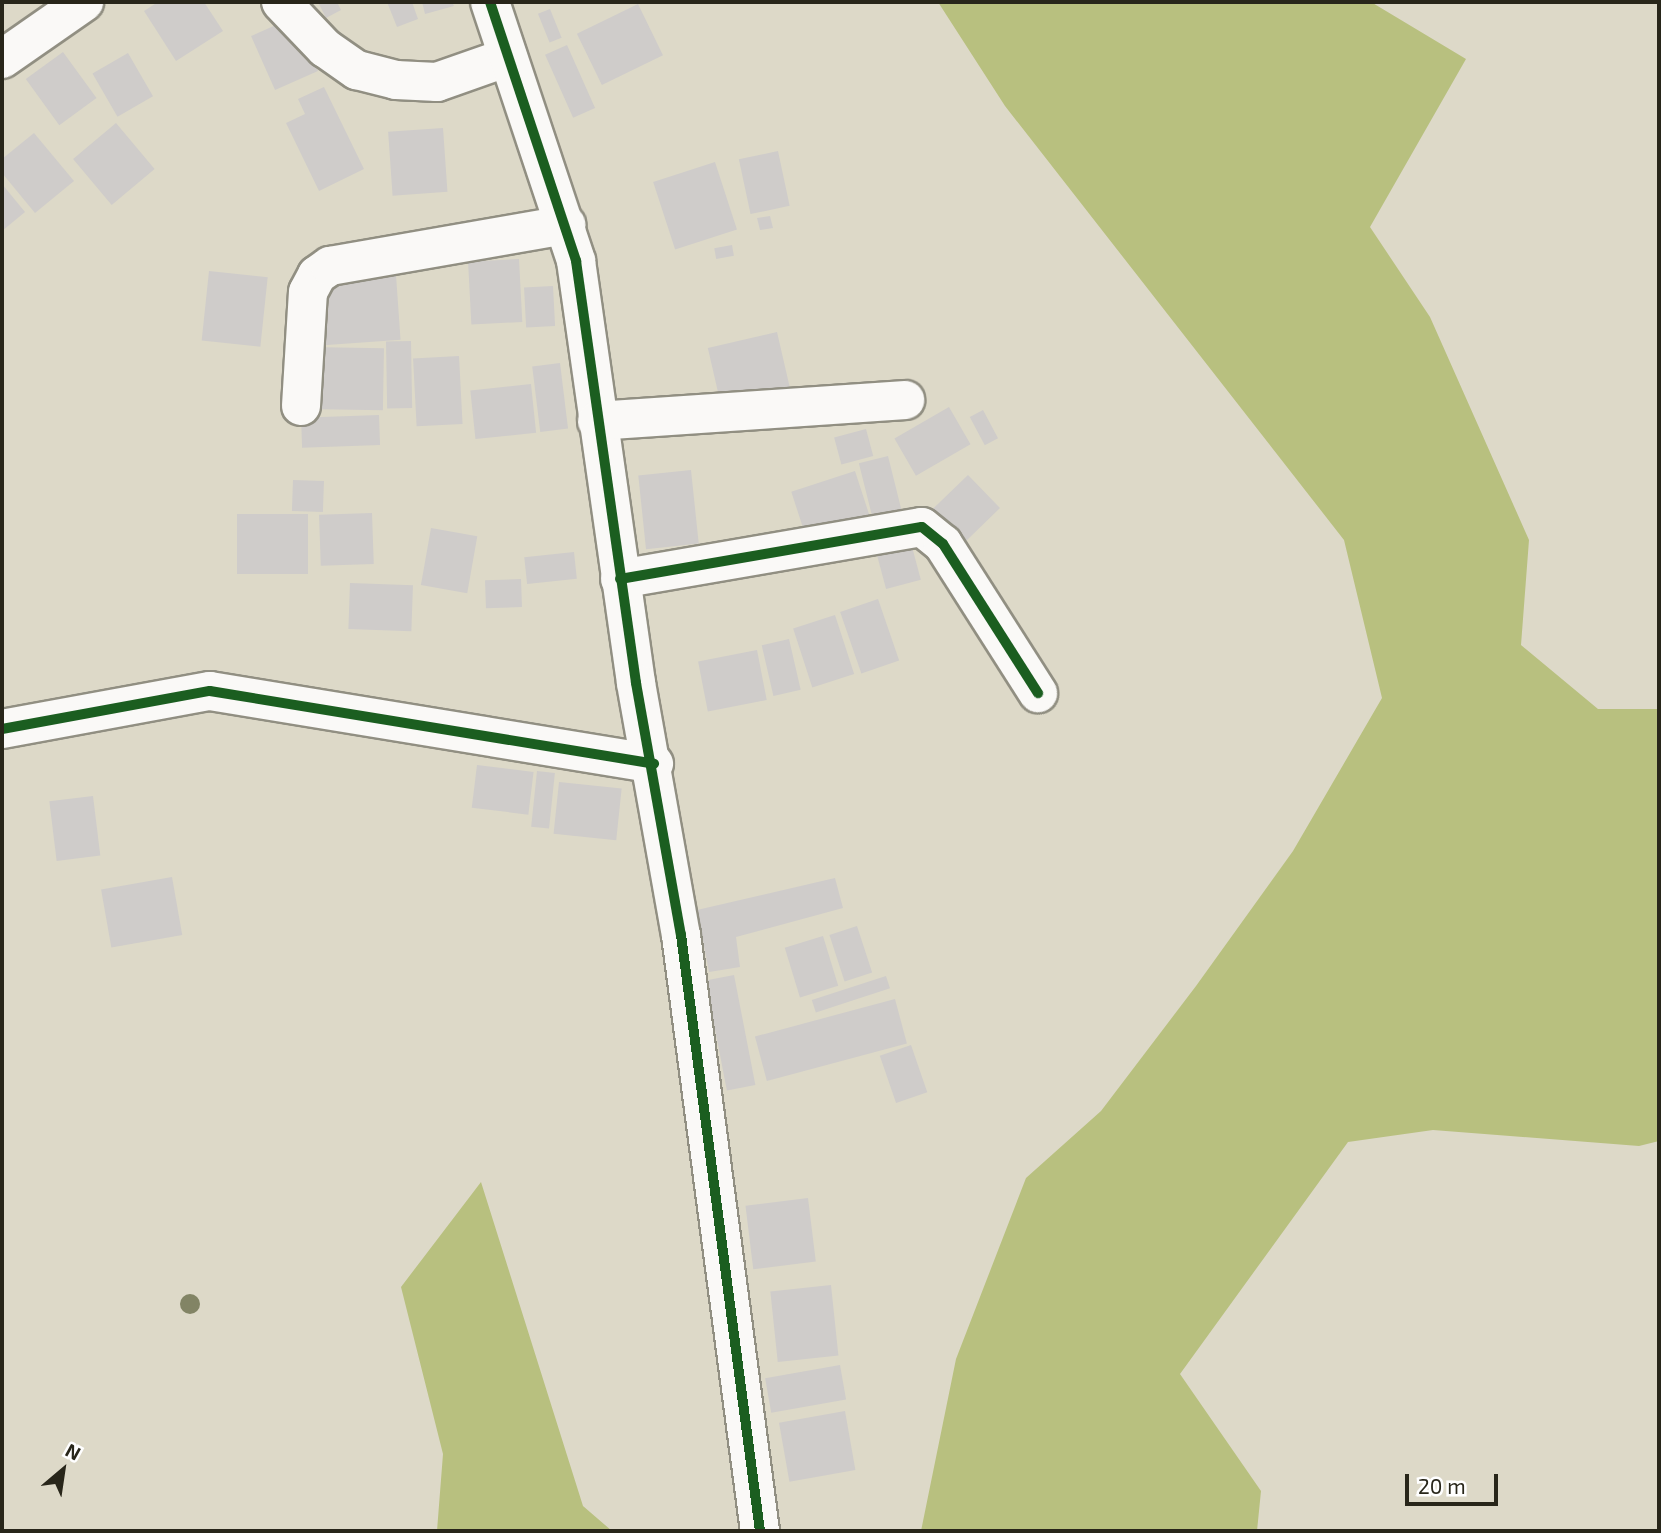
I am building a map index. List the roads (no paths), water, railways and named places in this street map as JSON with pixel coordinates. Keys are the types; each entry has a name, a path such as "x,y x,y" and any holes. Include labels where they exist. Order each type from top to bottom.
{"street":[{"path":"2,60 85,2"},
{"path":"281,2 325,48 357,70 396,80 437,82 508,57"},
{"path":"490,2 566,225 620,579 654,764 760,1531"},
{"path":"301,406 308,292 317,275 330,266 566,225"},
{"path":"597,421 905,400"},
{"path":"620,579 922,527 943,544 1038,694"},
{"path":"2,729 211,691 654,764"}]}
